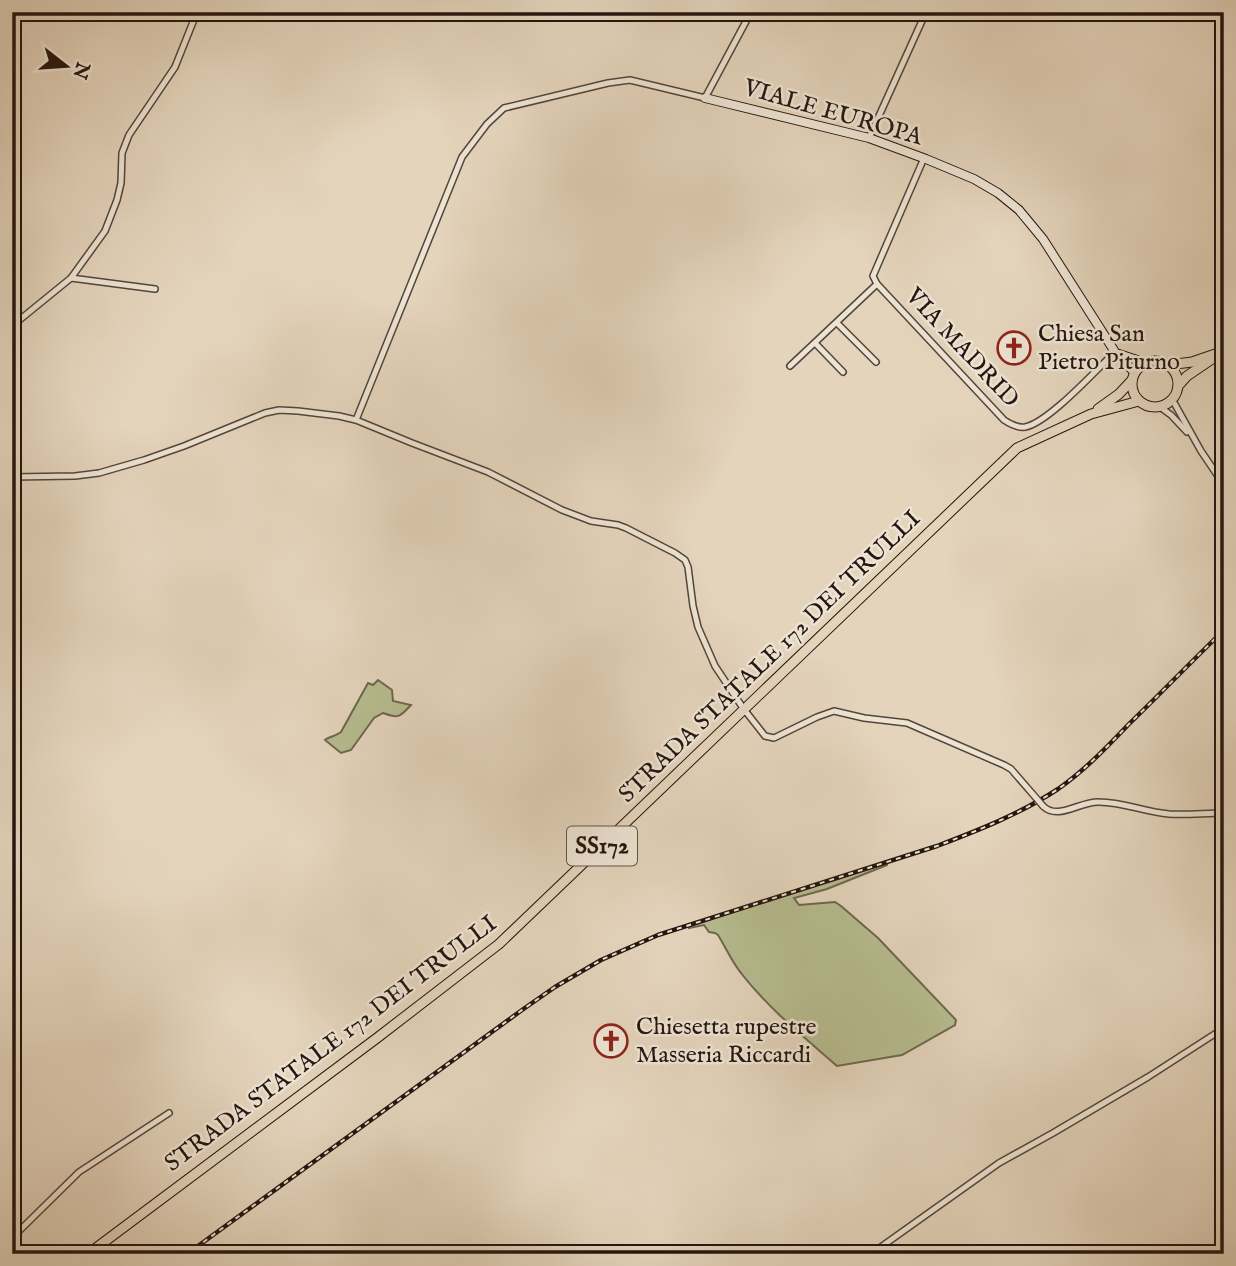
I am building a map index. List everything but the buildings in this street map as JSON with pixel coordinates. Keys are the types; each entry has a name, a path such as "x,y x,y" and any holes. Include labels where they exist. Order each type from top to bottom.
{"main road":[{"path":"1168,365 1192,362 1224,351"},
{"path":"1178,386 1174,371 1161,362 1146,363 1139,367 1133,377 1134,395 1139,401 1152,407 1160,407 1172,399 1187,376 1224,351"},
{"name":"STRADA STATALE 172 DEI TRULLI","path":"1091,414 1119,394 1133,377"},
{"name":"STRADA STATALE 172 DEI TRULLI","path":"88,1254 491,951 1017,448 1091,414 1139,401"}],"street":[{"path":"12,326 71,278 105,231 121,183 121,153 129,135 175,67 197,12"},
{"path":"356,420 463,157 487,124 504,108 630,80 705,98 751,12"},
{"path":"869,138 926,12"},
{"name":"VIALE EUROPA","path":"705,98 869,138 974,179 998,193 1019,210 1043,239 1133,377"},
{"path":"790,366 877,284 874,271 924,158"},
{"path":"71,278 155,289"},
{"name":"VIA MADRID","path":"877,284 1010,425 1025,427 1049,415 1115,352"},
{"path":"836,323 876,362"},
{"path":"815,343 843,372"},
{"path":"1115,352 1146,363"},
{"path":"1172,399 1224,485"},
{"path":"1160,407 1194,439"},
{"path":"12,477 99,473 145,460 279,410 356,420 488,472 562,510 591,521 626,528 685,560 693,606 702,637 715,666 765,736 779,736 834,711 907,723 1011,769 1042,806 1051,812 1098,802 1169,814 1224,813"},
{"path":"871,1254 999,1163 1149,1077 1224,1028"},
{"path":"12,1238 79,1172 169,1113"}],"green space":[{"path":"378,680 392,690 393,701 411,705 399,716 383,713 374,718 351,750 341,753 325,740 341,732 368,683 373,685"},
{"path":"887,863 827,889 794,898 799,905 835,902 841,906 878,938 956,1020 955,1025 902,1055 837,1066 787,1022 752,986 738,969 718,935 709,932 704,925 689,926"}],"railway":[{"path":"187,1254 522,1010 601,960 658,935 937,846 999,821 1044,798 1068,782 1095,758 1224,630"}],"place":[{"name":"Chiesa San Pietro Piturno","path":"1014,348"},
{"name":"Chiesetta rupestre Masseria Riccardi","path":"611,1041"}]}
